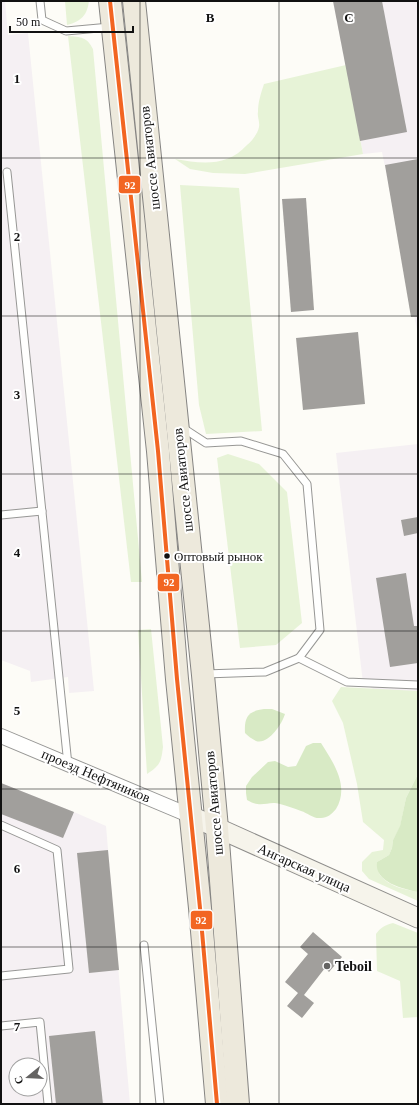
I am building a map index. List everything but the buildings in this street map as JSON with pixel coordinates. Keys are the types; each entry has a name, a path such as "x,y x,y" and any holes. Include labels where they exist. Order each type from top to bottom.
{"main road":[{"name":"шоссе Авиаторов","path":"110,1 158,451 177,679 217,1104"},
{"name":"шоссе Авиаторов","path":"134,1 203,674 217,828 238,1104"},
{"name":"Ангарская улица","path":"191,816 418,918"}],"street":[{"name":"проезд Нефтяников","path":"1,736 191,816"}],"lane":[{"path":"40,1 42,20 66,31 112,27"},
{"path":"7,172 68,765"},
{"path":"177,424 206,443 241,441 283,454 307,484 320,630 299,658 265,672 203,674"},
{"path":"1,515 42,511"},
{"path":"299,658 347,682 418,685"},
{"path":"1,825 57,850 69,969 1,976"},
{"path":"144,945 160,1104"},
{"path":"1,1026 40,1022 48,1104"}],"shaded area":[{"path":"1,1 5,1 8,35 28,33 94,691 69,693 68,677 31,682 30,671 1,660"},
{"path":"333,1 418,1 418,335 382,152 363,154"},
{"path":"418,444 418,715 363,683 336,453"},
{"path":"1,783 106,826 130,1104 1,1104"}],"green space":[{"path":"65,1 89,1 87,10 83,17 76,22 67,25"},
{"path":"68,36 83,38 91,45 93,49 142,582 131,582"},
{"path":"346,65 363,154 245,174 213,173 190,169 175,159 204,163 231,157 249,143 257,132 259,125 259,105 264,84"},
{"path":"180,185 239,188 262,431 206,434 199,405"},
{"path":"228,454 259,464 287,492 302,623 276,645 240,648 217,458"},
{"path":"151,629 163,747 159,763 147,774 138,630"},
{"path":"341,687 418,691 418,774 406,798 400,827 393,840 389,855 377,862 379,874 384,879 397,887 418,892 418,901 369,879 362,871 362,862 372,852 383,850 384,840 363,822 357,784 343,723 332,701"},
{"path":"272,709 285,714 278,728 270,737 265,740 256,741 245,733 246,719 254,711"},
{"path":"313,743 321,743 335,766 341,783 340,800 336,809 331,814 318,818 280,804 257,804 247,800 246,786 252,777 268,762 275,761 288,767 296,766 306,746"},
{"path":"418,774 418,892 405,889 385,879 380,875 377,869 377,862 389,855 393,840 400,826 406,798"},
{"path":"393,923 418,933 418,1017 403,1018 400,981 377,971 376,934 383,927"}],"transit line":[{"name":"92","path":"110,1 158,451 177,679 200,908 217,1104"}],"place":[{"name":"Оптовый рынок","path":"167,556"},
{"name":"Teboil","path":"327,966"}]}
